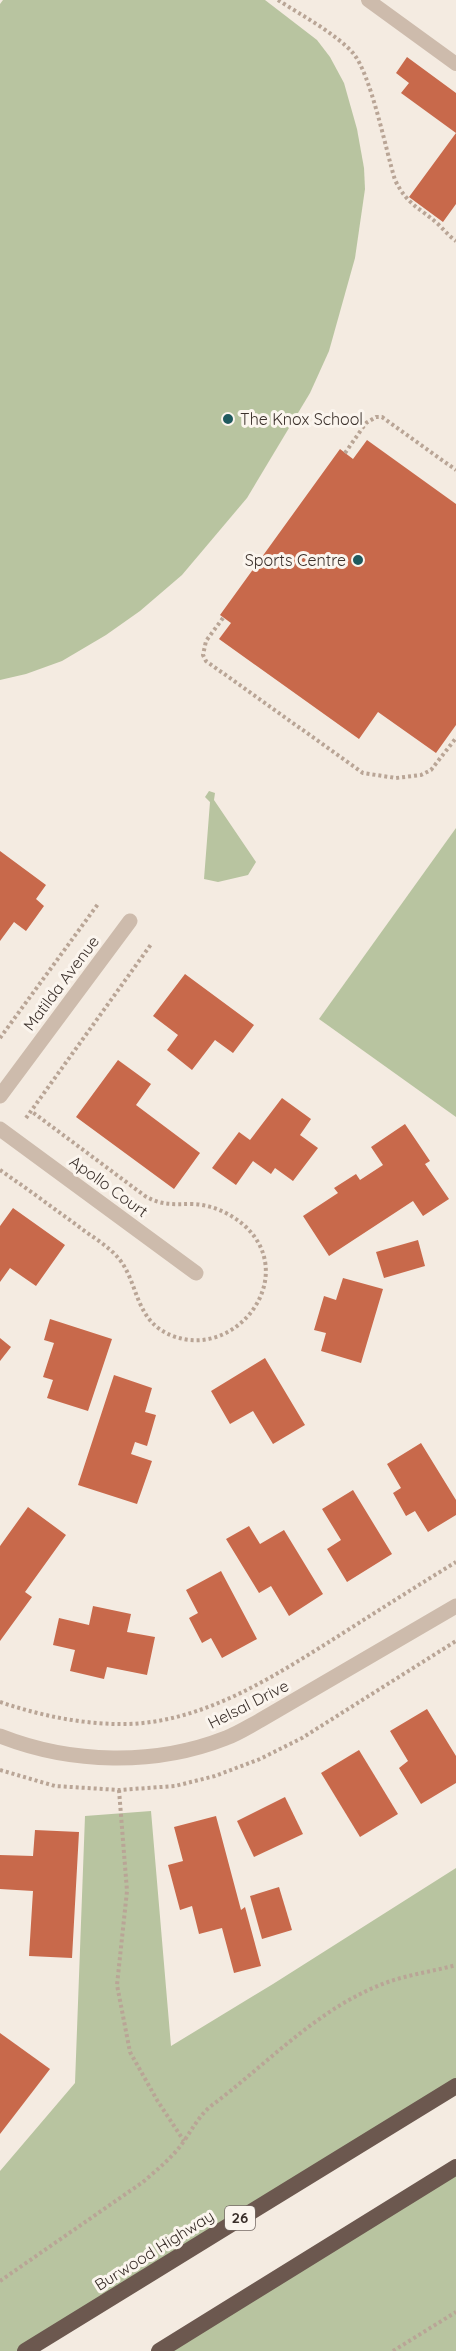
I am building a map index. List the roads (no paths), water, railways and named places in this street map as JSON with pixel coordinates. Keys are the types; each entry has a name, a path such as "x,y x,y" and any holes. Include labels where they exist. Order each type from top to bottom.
{"highway":[{"name":"Burwood Highway","path":"25,2351 456,2086"},
{"path":"159,2351 456,2167"}],"street":[{"name":"Matilda Avenue","path":"0,1096 130,921"},
{"name":"Apollo Court","path":"0,1129 196,1273"},
{"name":"Helsal Drive","path":"0,1736 25,1746 47,1751 111,1758 145,1757 203,1746 228,1738 259,1721 456,1606"}],"lane":[{"path":"368,0 456,64"}],"place":[{"name":"The Knox School","path":"228,419"},
{"name":"Sports Centre","path":"358,560"}]}
